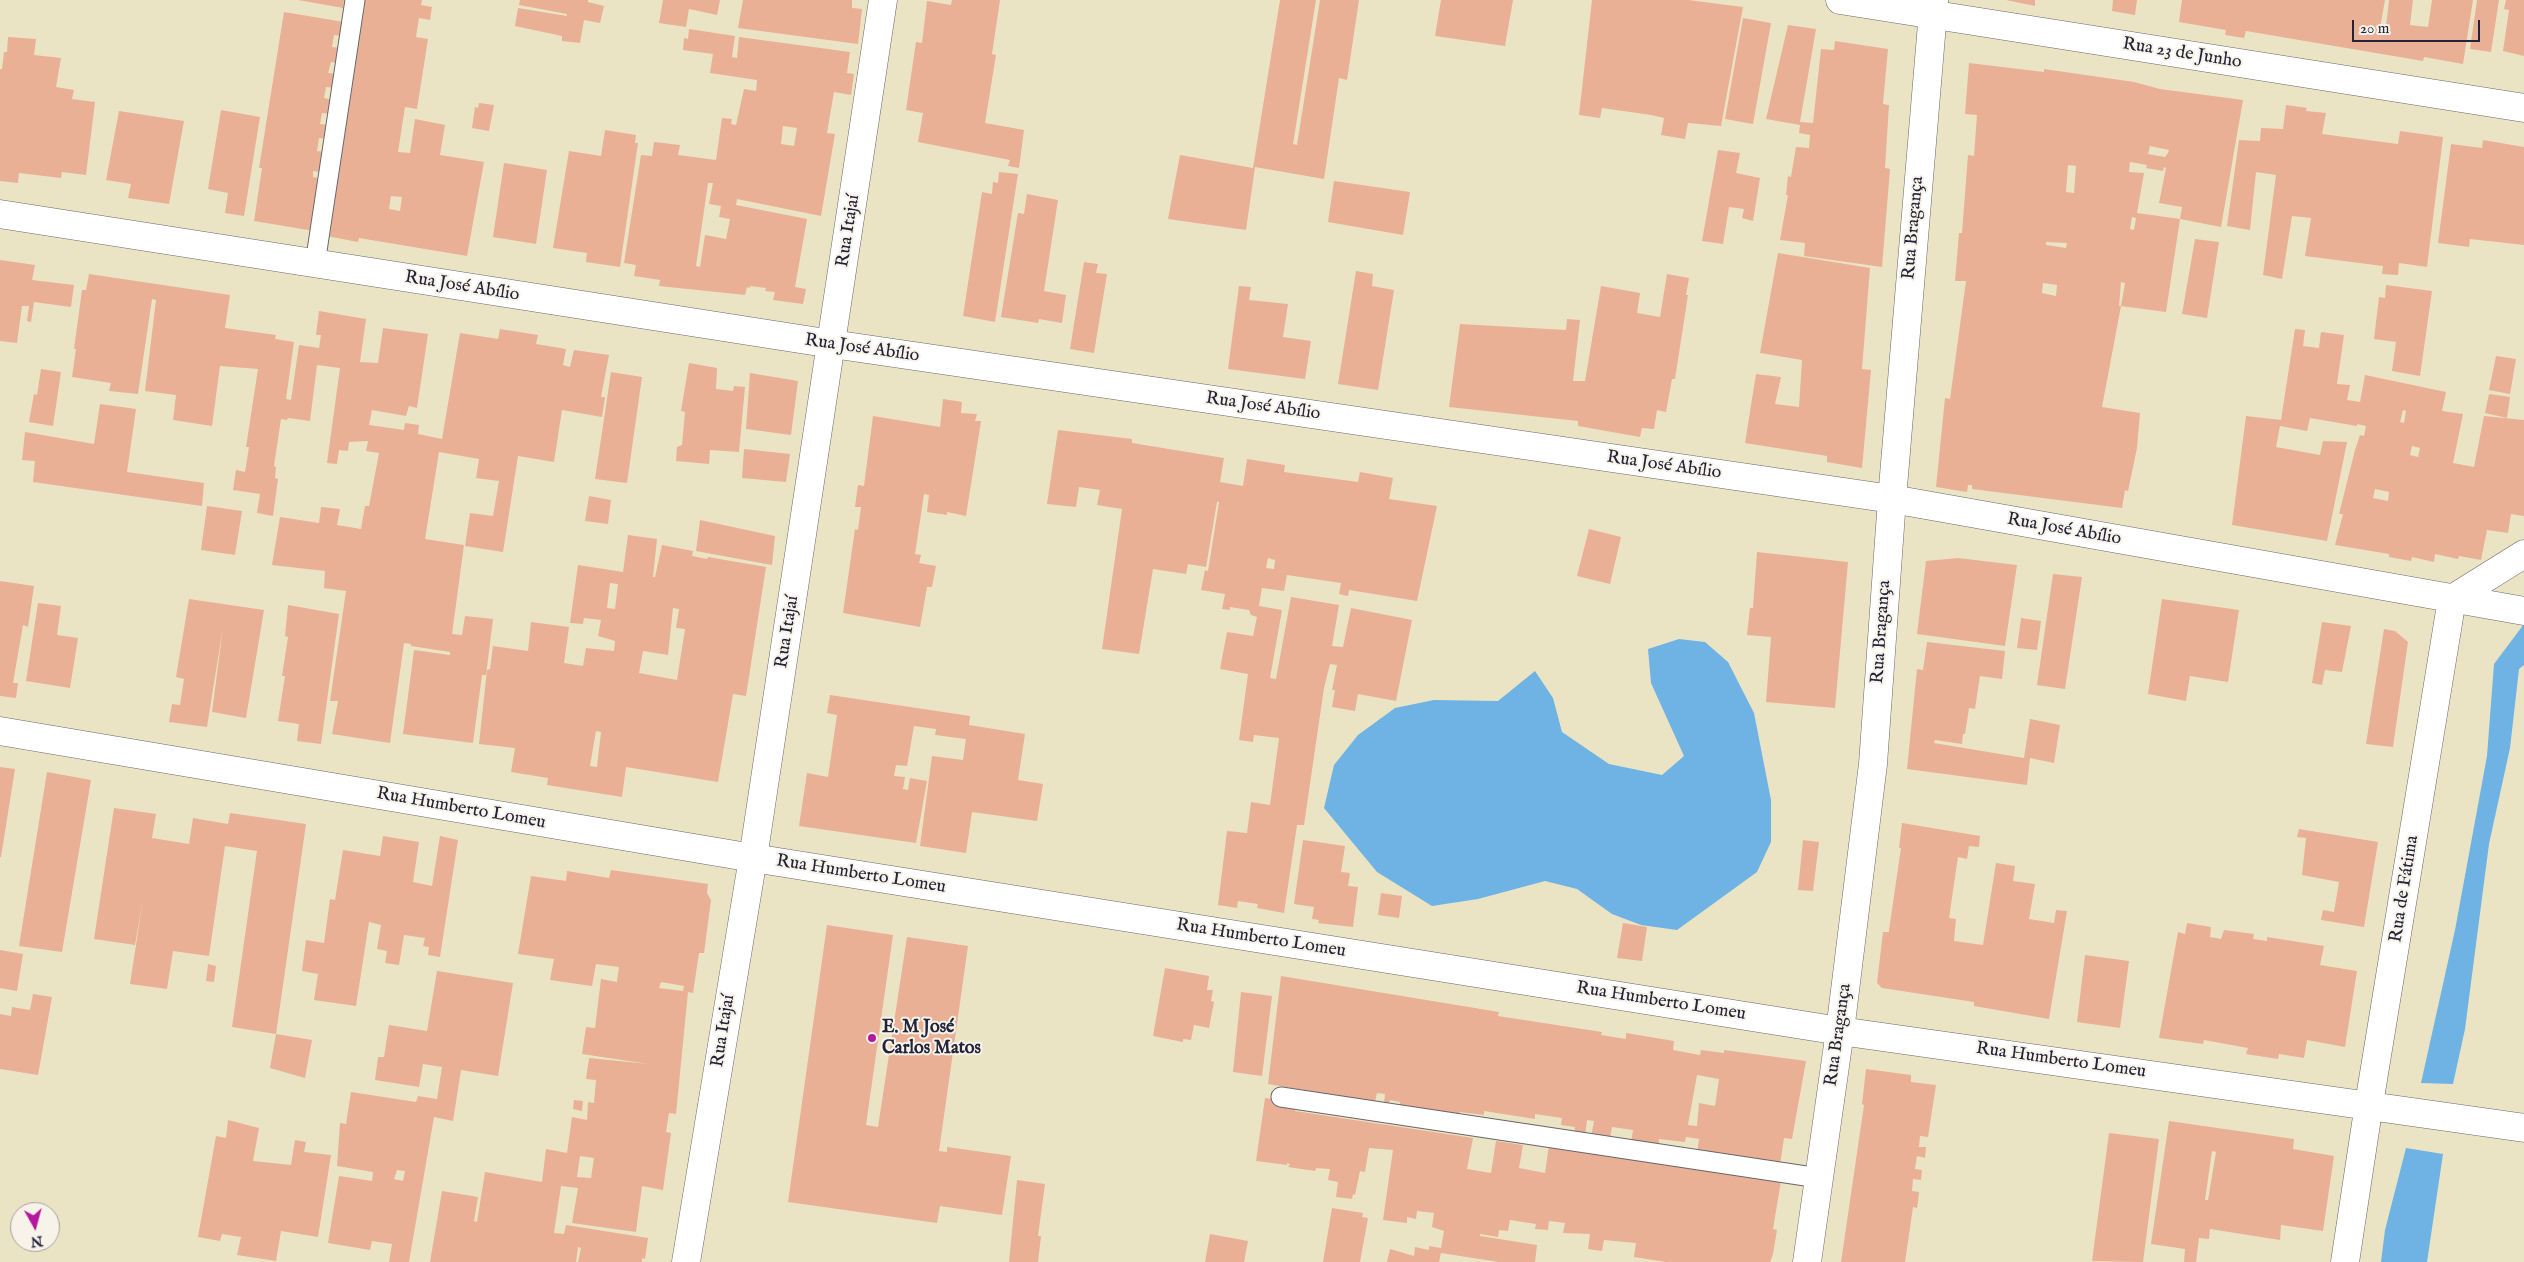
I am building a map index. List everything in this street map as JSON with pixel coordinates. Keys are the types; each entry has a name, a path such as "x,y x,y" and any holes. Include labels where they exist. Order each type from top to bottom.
{"street":[{"name":"Rua Itajaí","path":"686,1262 753,858 884,0"},
{"name":"Rua 23 de Junho","path":"1840,0 1932,7 2524,108"},
{"name":"Rua Bragança","path":"1807,1262 1840,1031 1873,764 1892,499 1932,7"},
{"name":"Rua José Abílio","path":"0,214 832,344 1892,499 2524,611"},
{"path":"2452,599 2524,554"},
{"name":"Rua de Fátima","path":"2345,1262 2452,599"},
{"name":"Rua Humberto Lomeu","path":"0,731 753,858 1840,1031 2369,1104 2524,1128"}],"lane":[{"path":"315,264 355,0"},
{"path":"1280,1096 1819,1178"}],"water":[{"path":"2524,624 2524,665 2519,669 2510,748 2489,844 2465,1029 2453,1084 2421,1083 2455,930 2487,756 2494,664"},
{"path":"1679,639 1705,642 1728,662 1754,713 1771,800 1771,842 1757,872 1677,930 1641,925 1612,914 1577,889 1545,881 1478,899 1432,906 1377,872 1324,808 1334,765 1358,735 1395,708 1434,700 1498,701 1535,671 1553,698 1562,732 1609,764 1662,775 1684,756 1651,683 1648,649"},
{"path":"2406,1148 2443,1154 2427,1262 2381,1262 2385,1230"}],"building":[{"path":"298,0 344,0 343,8"},
{"path":"363,0 422,0 421,5 432,7 430,20 419,18 416,37 428,39 417,109 405,107 398,152 410,153 415,119 445,125 440,155 484,162 467,256 359,238 358,242 327,236","holes":["391,196 402,197 400,211 389,209"]},
{"path":"520,0 588,0 588,2 604,6 600,23 584,20 580,43 562,41 562,36 515,26 518,8 567,16 567,14 519,5"},
{"path":"663,0 720,0 717,15 689,9 686,27 659,23"},
{"path":"743,0 852,0 852,8 862,9 858,44 738,28"},
{"path":"952,0 1000,0 992,54 996,55 985,123 1024,130 1019,168 1008,166 1010,160 918,142 923,113 906,110 916,42 922,43 927,1 951,5"},
{"path":"1280,0 1316,0 1293,144 1297,145 1320,0 1359,0 1347,80 1339,78 1324,179 1255,167 1246,230 1168,219 1180,155 1253,168"},
{"path":"1441,0 1513,0 1505,46 1435,36"},
{"path":"1592,0 1688,0 1743,7 1721,126 1688,123 1685,139 1661,135 1664,118 1651,115 1602,108 1600,118 1579,115"},
{"path":"2006,0 2035,0 2035,6"},
{"path":"2113,0 2137,0 2135,15 2112,11"},
{"path":"2182,0 2385,0 2379,34 2385,35 2389,0 2413,0 2410,25 2428,27 2432,0 2473,0 2463,64 2424,57 2423,61 2246,31 2244,38 2225,35 2226,30 2179,22"},
{"path":"2477,0 2499,0 2491,52 2470,49"},
{"path":"2506,0 2524,0 2524,56 2503,51 2509,10 2504,9"},
{"path":"284,12 344,22 342,36 334,35 332,47 341,48 339,63 331,62 328,73 337,74 335,88 326,87 324,98 333,100 331,114 322,113 320,124 329,125 327,139 319,138 317,151 325,152 322,172 313,171 313,177 323,179 314,231 254,221 262,168 259,168"},
{"path":"1743,18 1771,23 1753,124 1725,119"},
{"path":"1788,25 1816,29 1800,122 1813,123 1821,49 1834,50 1835,41 1888,49 1883,104 1889,105 1885,168 1890,169 1882,267 1804,256 1805,243 1780,240 1788,195 1786,195 1788,176 1791,177 1796,147 1809,148 1810,135 1799,133 1800,125 1766,119"},
{"path":"689,29 735,36 732,57 737,58 739,37 850,52 847,73 854,74 851,95 834,92 827,133 835,134 821,216 737,199 736,205 807,219 795,287 806,289 803,304 773,300 775,292 765,291 766,288 750,286 750,288 747,287 745,295 659,286 660,280 634,276 636,265 624,263 641,155 652,156 654,142 680,145 678,155 716,160 722,118 732,119 731,124 736,125 744,89 756,91 757,80 710,73 713,54 683,50 684,38 688,39","holes":["783,126 797,128 794,146 781,144","708,183 713,183 709,204 721,206 719,217 730,219 726,239 705,235 700,267 696,266"]},
{"path":"8,37 36,39 34,55 61,58 56,87 74,90 72,99 95,102 86,175 62,172 61,178 19,173 18,183 0,181 0,69 2,69 4,52 7,52"},
{"path":"1969,63 2044,72 2044,69 2134,82 2160,89 2243,100 2221,227 2180,219 2166,312 2121,306 2102,407 2140,413 2137,448 2128,491 2125,490 2122,508 1972,489 1972,485 1968,485 1967,492 1936,487 1945,398 1950,399 1966,281 1955,281 1959,233 1962,233 1968,155 1974,156 1977,115 1965,114","holes":["2150,146 2169,150 2165,157 2148,154","2130,162 2147,165 2146,168 2163,171 2164,167 2166,168 2159,203 2182,207 2180,219 2137,213 2144,173 2129,172","2068,165 2076,166 2074,193 2066,192","2132,217 2136,218 2134,230 2130,229","2046,242 2067,243 2066,248 2046,245","2121,282 2125,283 2121,306 2119,306","2043,283 2057,285 2056,296 2042,293"]},
{"path":"479,103 494,105 489,131 472,128 475,107 478,108"},
{"path":"2286,105 2307,108 2306,111 2326,113 2322,134 2398,144 2400,131 2443,137 2427,267 2399,263 2398,275 2382,274 2383,266 2305,256 2311,218 2292,216 2282,279 2263,275 2276,175 2256,172 2250,230 2227,226 2239,140 2260,141 2261,128 2283,129"},
{"path":"221,110 260,117 244,216 225,213 228,193 208,189"},
{"path":"119,111 184,121 169,204 128,198 131,184 106,180"},
{"path":"605,130 636,135 635,143 638,143 620,267 586,262 587,253 553,248 569,151 601,156"},
{"path":"2483,140 2524,147 2524,245 2470,239 2469,247 2438,243 2451,144 2482,148"},
{"path":"1718,150 1740,153 1736,173 1760,178 1753,221 1742,218 1744,209 1729,207 1723,244 1702,241"},
{"path":"504,163 547,170 536,244 493,237"},
{"path":"999,172 1018,174 995,322 963,316 982,192 992,194 993,182 998,183"},
{"path":"1334,181 1410,192 1403,235 1328,222"},
{"path":"1027,194 1058,200 1044,291 1066,295 1062,323 1039,319 1038,323 1001,317 1018,213 1024,214"},
{"path":"2195,239 2219,242 2207,318 2182,314"},
{"path":"1778,253 1870,268 1862,369 1871,370 1862,468 1827,462 1827,456 1745,443 1756,374 1781,377 1775,404 1799,407 1802,360 1760,353"},
{"path":"0,260 35,265 32,280 74,285 71,307 34,302 31,322 27,321 29,306 22,306 17,343 0,341"},
{"path":"1084,262 1098,264 1096,273 1107,274 1094,353 1070,349"},
{"path":"1356,271 1373,274 1372,286 1394,290 1378,390 1338,384"},
{"path":"89,274 230,295 225,328 276,335 275,339 294,342 286,399 291,400 299,345 319,348 321,335 316,335 319,311 366,319 360,362 378,363 383,328 428,334 417,408 409,406 406,416 372,410 369,425 404,430 405,423 419,425 418,434 442,439 460,333 498,339 500,329 538,335 536,344 566,349 563,365 570,367 574,350 609,355 601,397 605,397 602,417 562,410 554,462 518,456 503,552 465,546 470,513 493,516 499,481 476,478 479,459 439,452 425,539 464,545 452,634 462,635 465,616 493,619 486,675 482,675 473,743 403,734 414,650 450,655 450,652 411,646 411,644 404,643 390,743 332,734 338,701 330,701 346,591 324,588 325,571 272,565 280,517 319,523 321,507 340,509 337,525 361,529 365,506 369,506 379,453 366,451 368,441 349,442 348,451 339,450 337,464 327,463 340,368 317,365 310,421 281,419 274,466 276,467 275,478 278,479 273,516 257,513 260,494 233,490 236,470 245,472 249,447 246,447 258,369 220,366 212,426 173,420 176,395 145,391 156,300 152,299 138,394 109,391 111,383 72,377 82,290 86,290"},
{"path":"1667,274 1689,278 1686,295 1688,295 1675,379 1672,379 1666,412 1657,410 1654,429 1642,428 1640,437 1578,426 1578,421 1449,407 1460,324 1566,330 1567,319 1580,320 1573,381 1585,381 1601,286 1640,293 1637,313 1660,317"},
{"path":"2386,285 2432,291 2420,376 2392,371 2396,342 2374,339 2379,297 2385,298"},
{"path":"1239,286 1251,287 1249,300 1288,304 1283,337 1311,341 1305,379 1228,369"},
{"path":"2295,329 2305,330 2303,346 2319,348 2321,332 2344,335 2337,384 2350,385 2347,400 2360,402 2365,375 2446,392 2442,411 2463,414 2453,463 2474,467 2484,416 2524,420 2524,516 2511,514 2508,533 2487,530 2481,560 2459,556 2458,559 2435,554 2434,562 2412,557 2411,561 2389,557 2389,554 2335,545 2343,514 2339,514 2355,450 2360,435 2364,436 2366,426 2310,418 2307,431 2280,426 2276,447 2320,455 2323,441 2347,442 2327,541 2232,525 2246,416 2281,420","holes":["2403,410 2406,411 2404,423 2400,422","2412,446 2420,448 2418,457 2410,455","2375,489 2389,492 2388,501 2373,498"]},
{"path":"2496,356 2516,359 2510,394 2489,390"},
{"path":"689,363 717,368 716,389 733,391 734,386 745,387 739,452 710,450 709,464 676,461 677,447 682,445 685,412 681,411"},
{"path":"41,369 61,372 53,426 29,422 34,394 37,395"},
{"path":"611,372 642,377 627,483 595,479"},
{"path":"750,373 798,381 791,435 746,429"},
{"path":"2489,394 2510,397 2507,418 2485,413"},
{"path":"943,399 962,402 961,413 977,414 975,421 981,421 966,516 947,512 947,515 927,512 929,495 924,494 915,554 921,555 919,563 936,566 932,587 927,587 920,627 843,613 855,529 858,530 861,507 855,507 858,485 864,486 873,416 940,427"},
{"path":"100,404 136,409 127,472 204,483 202,506 33,482 35,461 22,460 25,432 94,444"},
{"path":"1058,430 1132,439 1132,443 1224,458 1220,482 1243,486 1247,459 1285,465 1284,472 1358,482 1360,472 1393,478 1389,499 1437,506 1417,601 1349,590 1348,596 1339,594 1341,583 1287,575 1284,591 1262,588 1259,606 1282,610 1270,678 1276,679 1291,597 1339,605 1332,646 1343,647 1351,608 1412,620 1396,701 1358,694 1355,711 1332,707 1335,690 1332,690 1337,665 1330,664 1324,688 1304,825 1297,825 1284,913 1257,908 1258,904 1238,901 1237,908 1218,905 1227,831 1247,833 1251,802 1270,805 1279,738 1254,735 1253,742 1239,740 1248,674 1220,669 1227,632 1253,636 1257,617 1251,615 1249,610 1230,607 1230,610 1222,609 1225,594 1201,590 1205,570 1208,571 1219,502 1217,502 1206,567 1188,564 1186,574 1153,569 1139,654 1102,649 1122,509 1097,505 1100,490 1079,487 1076,507 1047,504","holes":["1268,558 1275,560 1274,569 1266,568"]},
{"path":"744,449 790,454 786,482 742,478"},
{"path":"589,496 611,500 608,524 585,521"},
{"path":"207,506 242,511 235,555 201,550"},
{"path":"700,520 775,536 772,565 696,551"},
{"path":"1589,529 1621,537 1610,584 1577,576"},
{"path":"628,535 657,539 653,577 655,577 662,545 693,551 692,556 766,567 746,696 733,694 718,782 626,767 622,797 547,785 548,778 511,772 515,748 479,744 487,670 490,669 493,646 528,651 531,622 569,627 564,663 583,666 586,648 614,651 615,641 598,636 601,620 584,618 583,624 570,623 578,565 623,572","holes":["610,583 618,584 615,609 607,608","673,608 679,609 676,628 685,629 677,680 639,673 643,651 668,655","596,731 601,732 597,767 590,766"]},
{"path":"1757,552 1848,562 1835,708 1766,702 1771,637 1747,635 1750,608 1753,608"},
{"path":"1958,558 2017,565 2005,646 1917,634 1926,561"},
{"path":"2053,574 2082,577 2065,689 2037,685"},
{"path":"0,581 34,586 28,627 23,625 13,683 18,683 16,698 0,696"},
{"path":"189,599 264,610 246,718 212,712 223,627 207,727 169,722 172,704 180,705 184,679 176,677"},
{"path":"2162,599 2239,610 2228,682 2190,676 2186,701 2148,694"},
{"path":"38,603 61,606 57,635 78,638 70,688 26,681"},
{"path":"288,605 339,614 321,744 297,741 299,724 278,721 285,676 282,676 288,637 285,636"},
{"path":"2021,618 2041,621 2037,650 2017,648"},
{"path":"2322,622 2351,626 2342,672 2325,670 2322,685 2312,683"},
{"path":"2384,629 2395,631 2408,642 2393,747 2366,744"},
{"path":"1927,642 2005,651 2002,679 1980,676 1975,709 1969,708 1962,744 1935,740 1934,743 2024,758 2030,719 2060,725 2054,763 2030,758 2027,785 1907,769 1917,669 1923,670"},
{"path":"830,695 970,716 969,725 1025,734 1018,780 1043,784 1037,821 972,812 966,853 920,846 932,756 963,760 966,739 935,735 936,729 914,726 907,766 896,765 894,776 905,777 903,789 908,790 910,778 927,781 916,843 799,826 807,773 828,777 837,715 827,713"},
{"path":"0,767 15,769 1,857 0,857"},
{"path":"47,772 91,780 62,952 19,946"},
{"path":"114,808 156,814 152,838 189,844 193,818 228,824 230,813 306,824 276,1034 232,1027 257,851 225,846 209,956 173,951 167,989 130,984 143,899 135,945 94,939"},
{"path":"1902,823 1980,836 1979,847 1969,846 1967,859 1958,857 1949,918 1956,919 1954,941 1983,945 1996,863 2015,866 2013,881 2035,884 2029,919 2054,923 2056,910 2067,911 2049,1019 1974,1006 1974,1002 1882,988 1877,983 1883,932 1889,932 1901,848 1899,848"},
{"path":"2299,829 2378,842 2364,927 2321,920 2323,910 2334,912 2339,882 2302,875 2306,838 2297,837"},
{"path":"383,836 419,842 413,882 432,886 440,836 458,840 440,957 428,955 429,947 423,946 425,938 404,935 399,965 385,963 387,951 377,949 381,925 369,922 356,1006 314,1000 318,974 302,971 306,940 324,943 330,899 335,900 343,850 380,856"},
{"path":"1303,840 1345,846 1341,872 1350,873 1348,886 1358,887 1353,927 1318,923 1319,920 1312,919 1314,907 1294,904"},
{"path":"1803,840 1819,842 1813,891 1798,890"},
{"path":"611,870 708,884 707,893 711,900 704,953 699,953 693,993 688,992 676,1114 669,1113 666,1132 671,1133 663,1190 642,1186 636,1232 572,1223 578,1188 561,1186 554,1233 564,1234 566,1225 648,1238 645,1259 642,1258 642,1262 578,1262 581,1248 578,1247 576,1262 430,1262 442,1191 478,1197 474,1221 477,1222 485,1172 542,1182 546,1149 567,1153 572,1117 587,1120 588,1102 594,1103 596,1080 586,1079 589,1058 649,1064 582,1054 586,1027 595,1028 601,979 617,982 619,967 596,964 592,986 550,980 554,959 518,954 531,876 566,881 567,871 609,878","holes":["661,982 684,986 683,991 659,988","580,1156 594,1158 591,1178 577,1177"]},
{"path":"1381,893 1402,896 1399,918 1378,915"},
{"path":"1623,923 1647,927 1642,961 1617,958"},
{"path":"2187,923 2211,927 2210,937 2221,939 2224,930 2254,934 2253,939 2267,941 2267,937 2324,946 2320,965 2357,971 2345,1047 2307,1040 2304,1058 2279,1054 2278,1059 2246,1054 2248,1048 2204,1040 2203,1044 2159,1038 2178,932 2185,934"},
{"path":"827,925 893,935 866,1125 878,1127 907,937 968,946 939,1151 947,1152 947,1147 1011,1156 1002,1215 940,1206 937,1223 788,1202"},
{"path":"0,950 23,954 17,991 0,988"},
{"path":"2085,955 2129,961 2120,1028 2077,1022"},
{"path":"208,964 216,966 214,982 206,981"},
{"path":"1165,968 1209,976 1207,990 1213,990 1211,1001 1214,1002 1209,1028 1194,1025 1191,1040 1183,1039 1183,1042 1153,1036"},
{"path":"437,971 513,983 498,1076 461,1070 453,1121 434,1117 409,1262 389,1262 392,1244 372,1241 370,1250 328,1243 339,1176 372,1181 373,1172 337,1166 340,1123 346,1124 351,1092 416,1102 418,1096 437,1099 442,1067 423,1064 419,1087 375,1080 378,1057 384,1057 389,1025 427,1031","holes":["397,1170 405,1171 403,1181 394,1179"]},
{"path":"1281,976 1499,1012 1498,1016 1602,1032 1601,1035 1626,1039 1626,1033 1674,1041 1673,1050 1700,1055 1701,1050 1724,1053 1724,1050 1806,1061 1792,1139 1784,1138 1780,1165 1697,1153 1699,1139 1686,1137 1685,1142 1659,1139 1659,1146 1631,1142 1633,1130 1612,1127 1610,1139 1591,1137 1594,1121 1587,1120 1585,1136 1574,1134 1575,1127 1561,1125 1562,1118 1535,1114 1535,1119 1484,1111 1484,1115 1460,1112 1459,1114 1400,1105 1400,1102 1390,1100 1389,1104 1384,1103 1385,1094 1377,1093 1375,1102 1268,1084","holes":["1697,1075 1719,1079 1715,1106 1699,1103 1697,1126 1688,1125"]},
{"path":"1241,992 1272,996 1262,1076 1233,1072"},
{"path":"33,994 52,997 38,1075 0,1069 0,1014 11,1016 12,1007 30,1010"},
{"path":"276,1034 312,1040 305,1078 270,1068"},
{"path":"1866,1069 1911,1075 1911,1082 1936,1085 1928,1137 1920,1136 1919,1147 1926,1147 1925,1158 1917,1156 1915,1169 1922,1170 1921,1180 1913,1179 1912,1191 1919,1192 1917,1208 1913,1207 1905,1262 1841,1262 1864,1105 1862,1104"},
{"path":"1265,1098 1296,1102 1295,1111 1473,1138 1467,1169 1491,1173 1496,1141 1523,1145 1519,1168 1545,1173 1549,1145 1680,1167 1681,1160 1781,1181 1773,1229 1777,1230 1773,1254 1770,1262 1666,1262 1634,1257 1636,1243 1604,1240 1602,1251 1588,1249 1590,1234 1563,1233 1565,1223 1549,1221 1548,1230 1535,1229 1536,1224 1510,1220 1508,1231 1499,1230 1498,1237 1480,1234 1480,1236 1537,1245 1535,1262 1499,1262 1441,1253 1439,1262 1387,1262 1390,1249 1414,1256 1415,1247 1429,1250 1429,1246 1441,1248 1444,1231 1432,1227 1434,1213 1417,1211 1416,1219 1407,1217 1407,1223 1383,1220 1393,1150 1369,1148 1365,1172 1360,1171 1355,1195 1353,1194 1352,1199 1336,1197 1338,1182 1328,1180 1330,1169 1316,1168 1315,1171 1288,1167 1290,1164 1287,1163 1287,1165 1256,1161"},
{"path":"574,1100 583,1101 582,1111 573,1109"},
{"path":"228,1120 259,1128 253,1161 291,1165 295,1140 306,1142 304,1152 331,1155 318,1237 281,1231 276,1261 237,1255 241,1237 222,1234 220,1241 198,1237 216,1136 226,1138"},
{"path":"2169,1121 2294,1139 2293,1149 2334,1156 2323,1231 2281,1225 2280,1240 2210,1229 2209,1239 2199,1238 2196,1262 2184,1262 2185,1249 2151,1244","holes":["2212,1151 2216,1152 2208,1200 2205,1200"]},
{"path":"2109,1133 2159,1139 2143,1262 2092,1261"},
{"path":"1017,1180 1045,1184 1038,1236 1041,1236 1038,1262 1009,1262"},
{"path":"1332,1208 1363,1213 1362,1217 1368,1218 1360,1262 1323,1262"},
{"path":"1210,1234 1248,1241 1244,1262 1205,1262"}],"place":[{"name":"E. M José Carlos Matos","path":"872,1038"}]}
